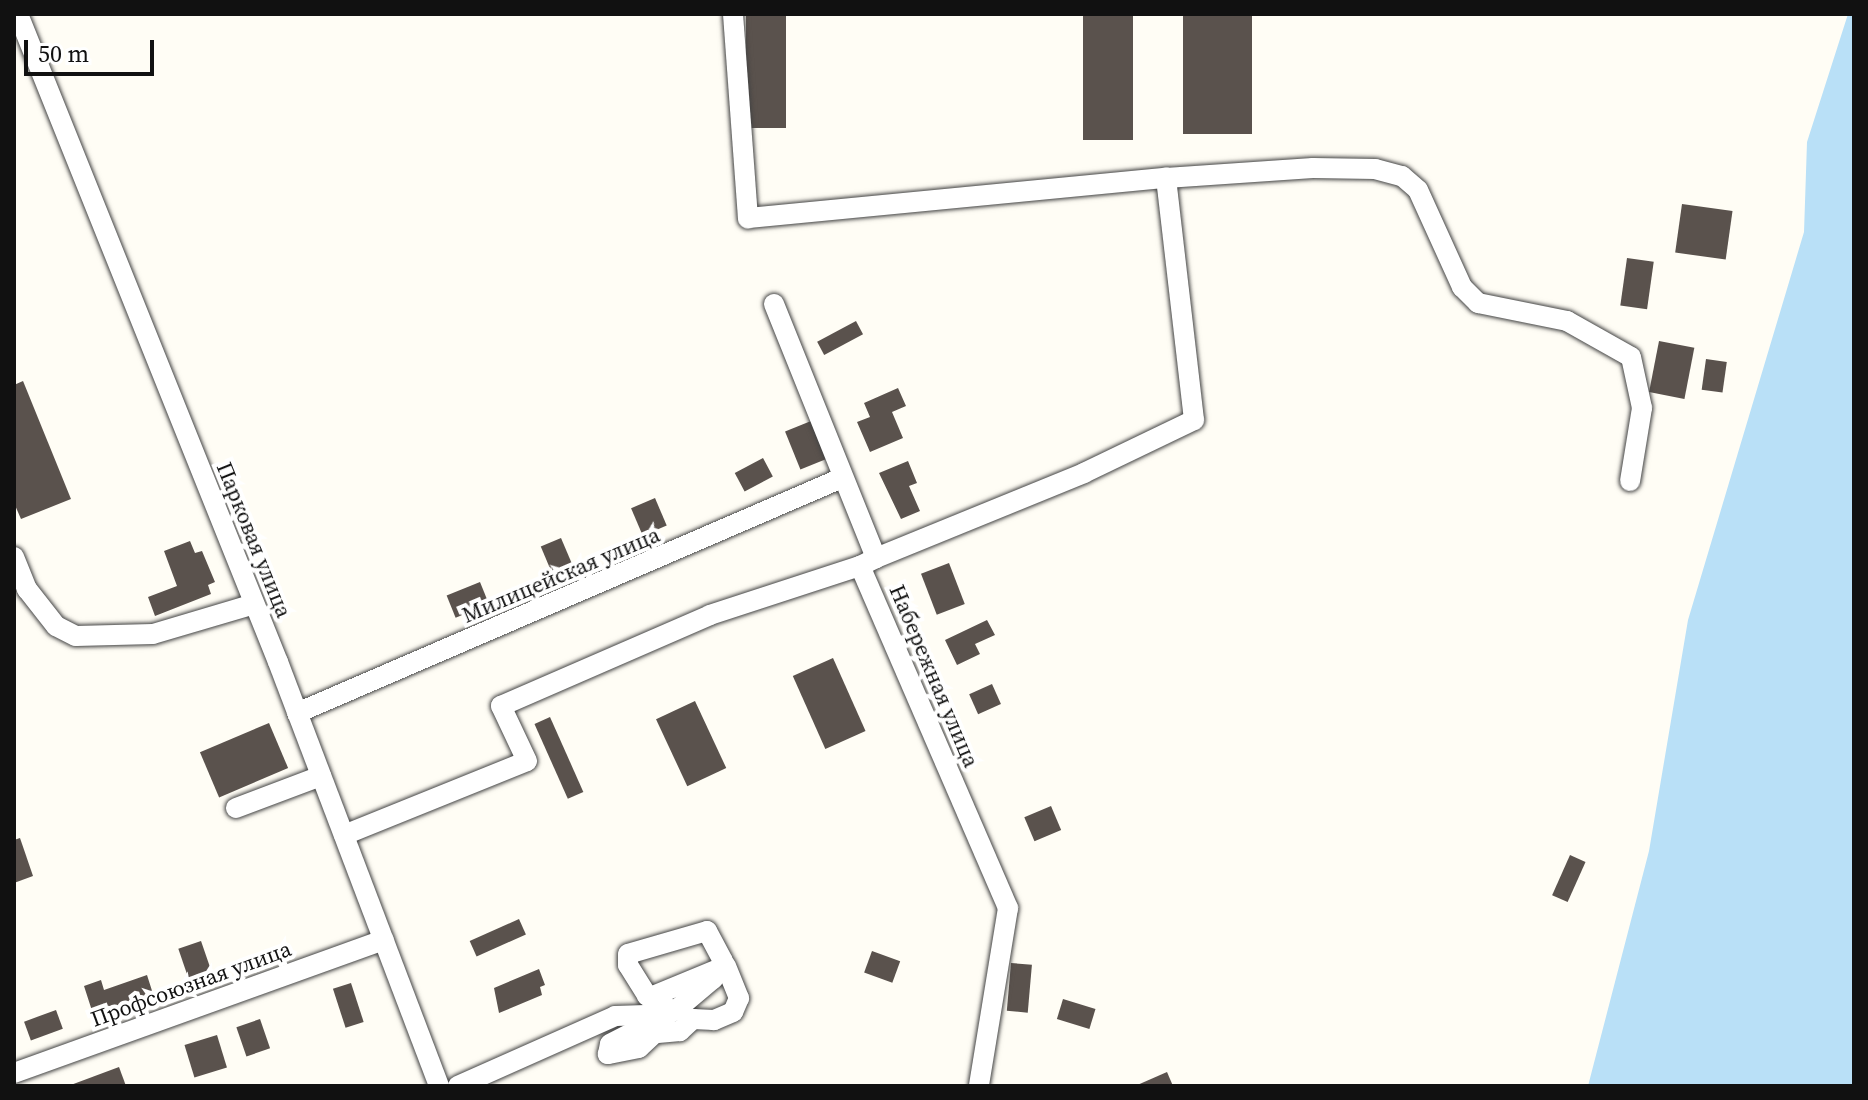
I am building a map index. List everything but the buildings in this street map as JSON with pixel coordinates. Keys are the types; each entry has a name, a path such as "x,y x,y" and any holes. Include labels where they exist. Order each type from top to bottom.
{"street":[{"name":"Парковая улица","path":"18,14 297,713 439,1086"},
{"path":"733,14 748,218 1166,178 1313,168 1375,169 1402,176 1418,190 1462,287 1478,303 1567,321 1631,357 1642,408 1630,481"},
{"path":"344,835 527,761 501,706 710,615 868,562 1084,473 1194,420 1166,178"},
{"name":"Набережная улица","path":"774,304 842,478 868,562 1008,908 979,1086"},
{"name":"Милицейская улица","path":"297,713 842,478"},
{"path":"14,557 37,602 56,626 76,636 153,634 254,604"},
{"path":"236,808 321,776"},
{"path":"643,996 626,960 638,950 670,940 711,933 727,971 740,1004 733,1012 714,1020 693,1019 680,1031 659,1031 634,1050 608,1054 610,1044 662,1020 727,971"},
{"name":"Профсоюзная улица","path":"14,1073 384,940"},
{"path":"615,1016 628,1001 727,971"},
{"path":"458,1086 615,1016 643,996 695,993"}],"water":[{"path":"1848,14 1854,14 1854,1086 1588,1086 1649,851 1688,620 1804,232 1807,142"}]}
